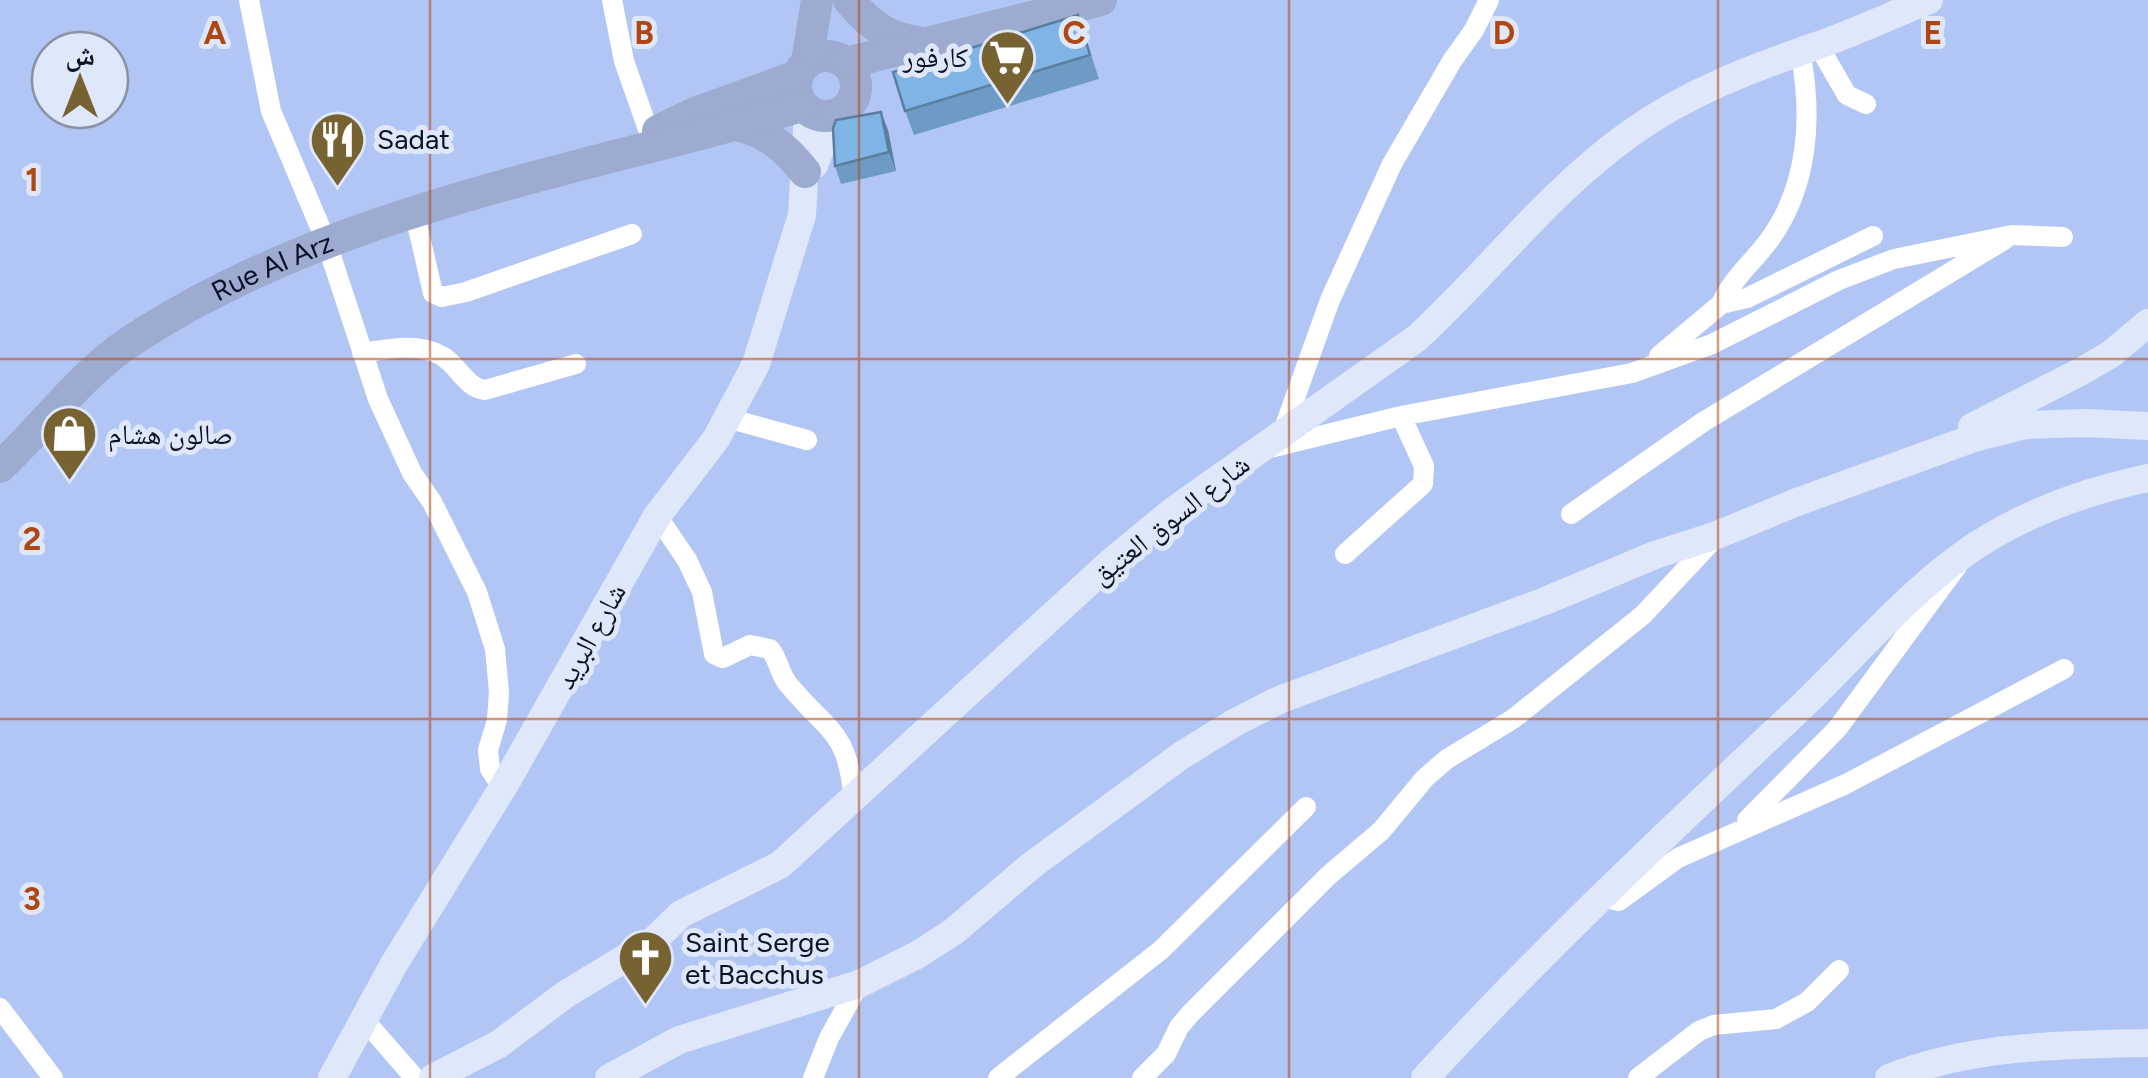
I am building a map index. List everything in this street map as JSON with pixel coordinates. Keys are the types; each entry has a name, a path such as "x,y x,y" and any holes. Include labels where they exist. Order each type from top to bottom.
{"main road":[{"path":"816,0 824,86"},
{"path":"824,86 831,0"},
{"path":"848,0 886,34 898,40 923,42"},
{"path":"1010,25 1101,0"},
{"name":"Rue Al Arz","path":"0,467 128,343 210,294 326,240 528,177 736,125 923,42 1010,25"},
{"name":"Rue Al Arz","path":"595,161 695,113 893,73 1010,25"},
{"path":"736,125 772,138 791,154 806,175"}],"street":[{"path":"249,0 271,111 326,240 392,432 477,592 495,648 500,692 488,750 490,770 505,784"},
{"path":"612,0 624,61 650,135"},
{"path":"1282,434 1323,316 1392,164 1489,0"},
{"name":"شارع السوق العتيق","path":"433,1078 498,1044 566,994 652,942 681,914 780,865 1111,562 1174,510 1416,338 1448,309 1526,223 1592,162 1630,134 1709,86 1929,0"},
{"path":"1809,48 1846,95 1866,104"},
{"path":"1632,373 1674,346 1721,304 1734,279 1768,242 1798,184 1809,48"},
{"name":"شارع البريد","path":"332,1078 394,964 505,784 657,516 716,439 756,364 794,250 824,86"},
{"path":"414,211 433,293 442,296 466,292 632,234"},
{"path":"1571,514 1703,422 2012,235"},
{"path":"1258,450 1401,416 1632,373 1712,344 1839,280 1894,259 2012,235 2064,237"},
{"path":"1721,304 1748,298 1874,236"},
{"path":"1920,460 1976,424 2110,354 2148,323"},
{"path":"362,353 427,350 443,356 471,385 485,390 576,364"},
{"path":"1344,554 1423,484 1424,466 1401,416"},
{"path":"727,418 806,440"},
{"path":"609,1078 679,1040 859,984 953,932 1117,800 1234,722 1338,675 1409,652 1974,438 2026,426 2148,426"},
{"path":"1425,1078 1494,1003 1922,588 1963,555 2044,508 2148,478"},
{"path":"657,516 687,560 702,592 714,654 723,658 742,647 758,644 770,649 785,680 843,744 854,800"},
{"path":"1142,1078 1166,1054 1179,1026 1190,1014 1329,875 1382,831 1425,778 1513,719 1643,615 1717,535"},
{"path":"1738,829 1837,729 1950,580 1963,555"},
{"path":"1606,893 1610,900 1619,901 1678,858 1846,784 2064,669"},
{"path":"998,1078 1160,950 1306,807"},
{"path":"1638,1078 1699,1031 1714,1025 1776,1018 1807,1002 1839,970"},
{"path":"814,1078 824,1050 859,984"},
{"path":"3,1014 53,1078"},
{"path":"365,1021 415,1078"},
{"path":"1889,1078 1970,1054 2148,1044"}],"building":[{"path":"1078,15 1090,55 905,111 893,72"},
{"path":"881,112 889,152 835,166 836,120"}],"place":[{"name":"كارفور","path":"1007,106"},
{"name":"Sadat","path":"338,188"},
{"name":"صالون هشام","path":"69,483"},
{"name":"Saint Serge et Bacchus","path":"646,1007"}]}
